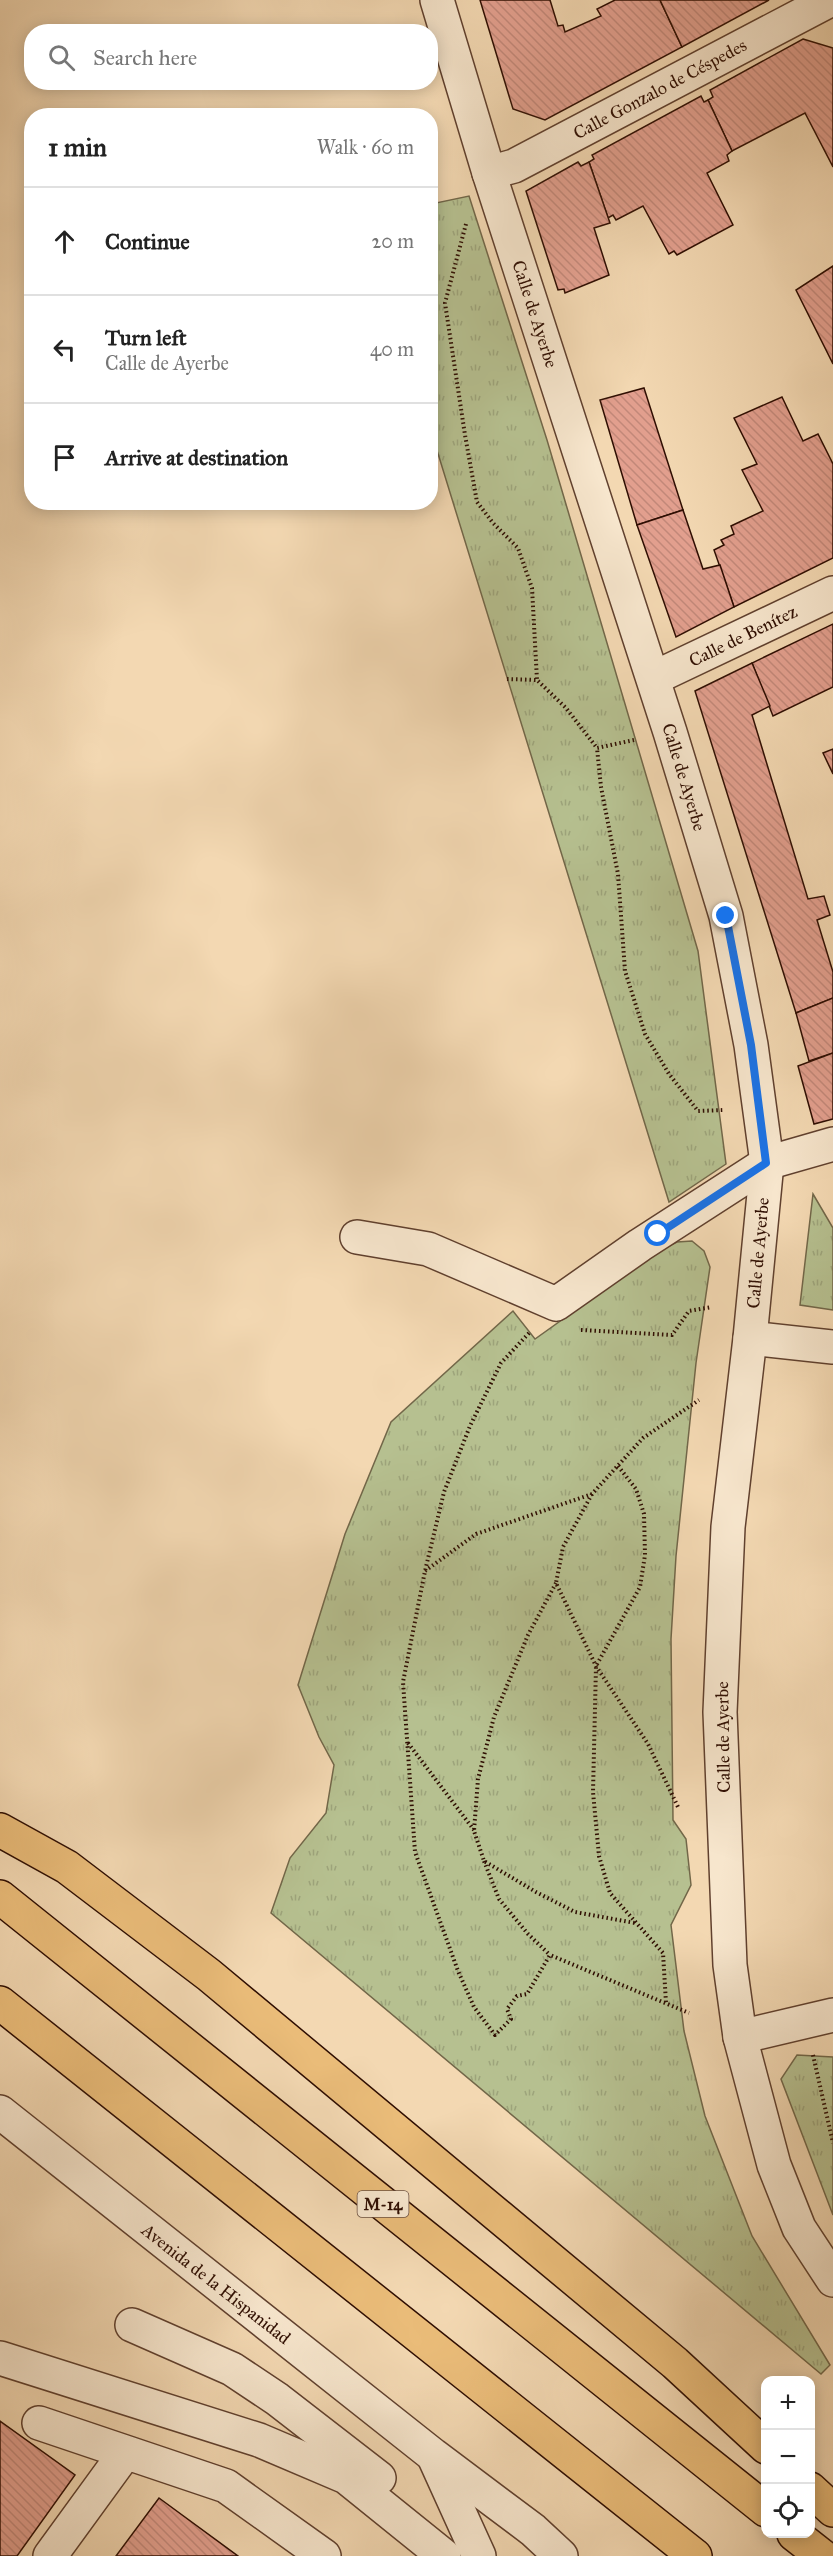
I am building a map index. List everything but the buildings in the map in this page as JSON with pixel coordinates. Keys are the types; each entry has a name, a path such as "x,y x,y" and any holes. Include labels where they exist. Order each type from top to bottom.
{"highway":[{"path":"0,1830 67,1867 208,1976 675,2363 761,2443"},
{"name":"M-14","path":"0,1897 761,2507"},
{"path":"0,2003 695,2556"},
{"path":"815,2494 833,2510"},
{"path":"799,2538 822,2556"}],"street":[{"name":"Calle de Ayerbe","path":"437,0 489,173 654,678 726,916 751,1045 766,1163 750,1338 728,1527 720,1712 730,1965 740,2037 774,2165 799,2228 833,2280"},
{"name":"Calle Gonzalo de Céspedes","path":"489,173 514,166 830,0"},
{"name":"Calle de Benítez","path":"654,678 833,592"},
{"path":"357,1237 428,1249 556,1304 640,1245 766,1163 833,1144"},
{"path":"750,1338 833,1347"},
{"path":"740,2037 833,2015"},
{"name":"Avenida de la Hispanidad","path":"0,2112 433,2455 533,2530 561,2556"},
{"path":"132,2325 232,2369 277,2399 458,2547"},
{"path":"0,2358 259,2440 346,2477 458,2547 533,2530"},
{"path":"39,2423 226,2486 324,2556"},
{"path":"50,2556 125,2453"},
{"name":"Avenida de la Hispanidad","path":"433,2455 458,2547"}],"path":[{"path":"468,216 445,303 477,502 493,524 518,548 532,588 537,680"},
{"path":"507,679 537,680 566,708 597,748"},
{"path":"550,1955 527,1994 517,1996 507,2009 511,2019 495,2034 474,2007 458,1971 415,1852 403,1682 424,1571 444,1492 470,1426 501,1363 556,1304 574,1319 582,1332 672,1335 689,1311 712,1307"},
{"path":"474,1831 478,1779 494,1717 528,1635 556,1583 563,1547 592,1494 643,1438 699,1400"},
{"path":"618,1466 636,1489 644,1514 645,1555 640,1587 596,1666 593,1792 599,1856 610,1893 663,1953 666,2003"},
{"path":"424,1571 476,1534 592,1494"},
{"path":"556,1583 596,1666 648,1744 678,1808"},
{"path":"407,1742 474,1831 499,1899 528,1934 550,1955 689,2013"},
{"path":"484,1861 575,1912 635,1923"},
{"path":"812,2050 833,2143"}],"green space":[{"path":"469,196 547,440 698,951 726,1164 669,1202 438,454 438,203"},
{"path":"813,1194 833,1228 833,1310 800,1305"},
{"path":"692,1241 704,1251 710,1267 696,1363 676,1556 671,1639 673,1820 686,1839 691,1885 671,1925 684,2031 705,2116 752,2236 830,2365 821,2374 271,1913 290,1858 326,1813 334,1765 319,1737 298,1685 345,1534 391,1422 513,1311 535,1339 657,1252 677,1242"},
{"path":"797,2055 833,2057 833,2215 781,2079"}],"route":[{"path":"658,1234 766,1163 751,1045 726,916"}]}
